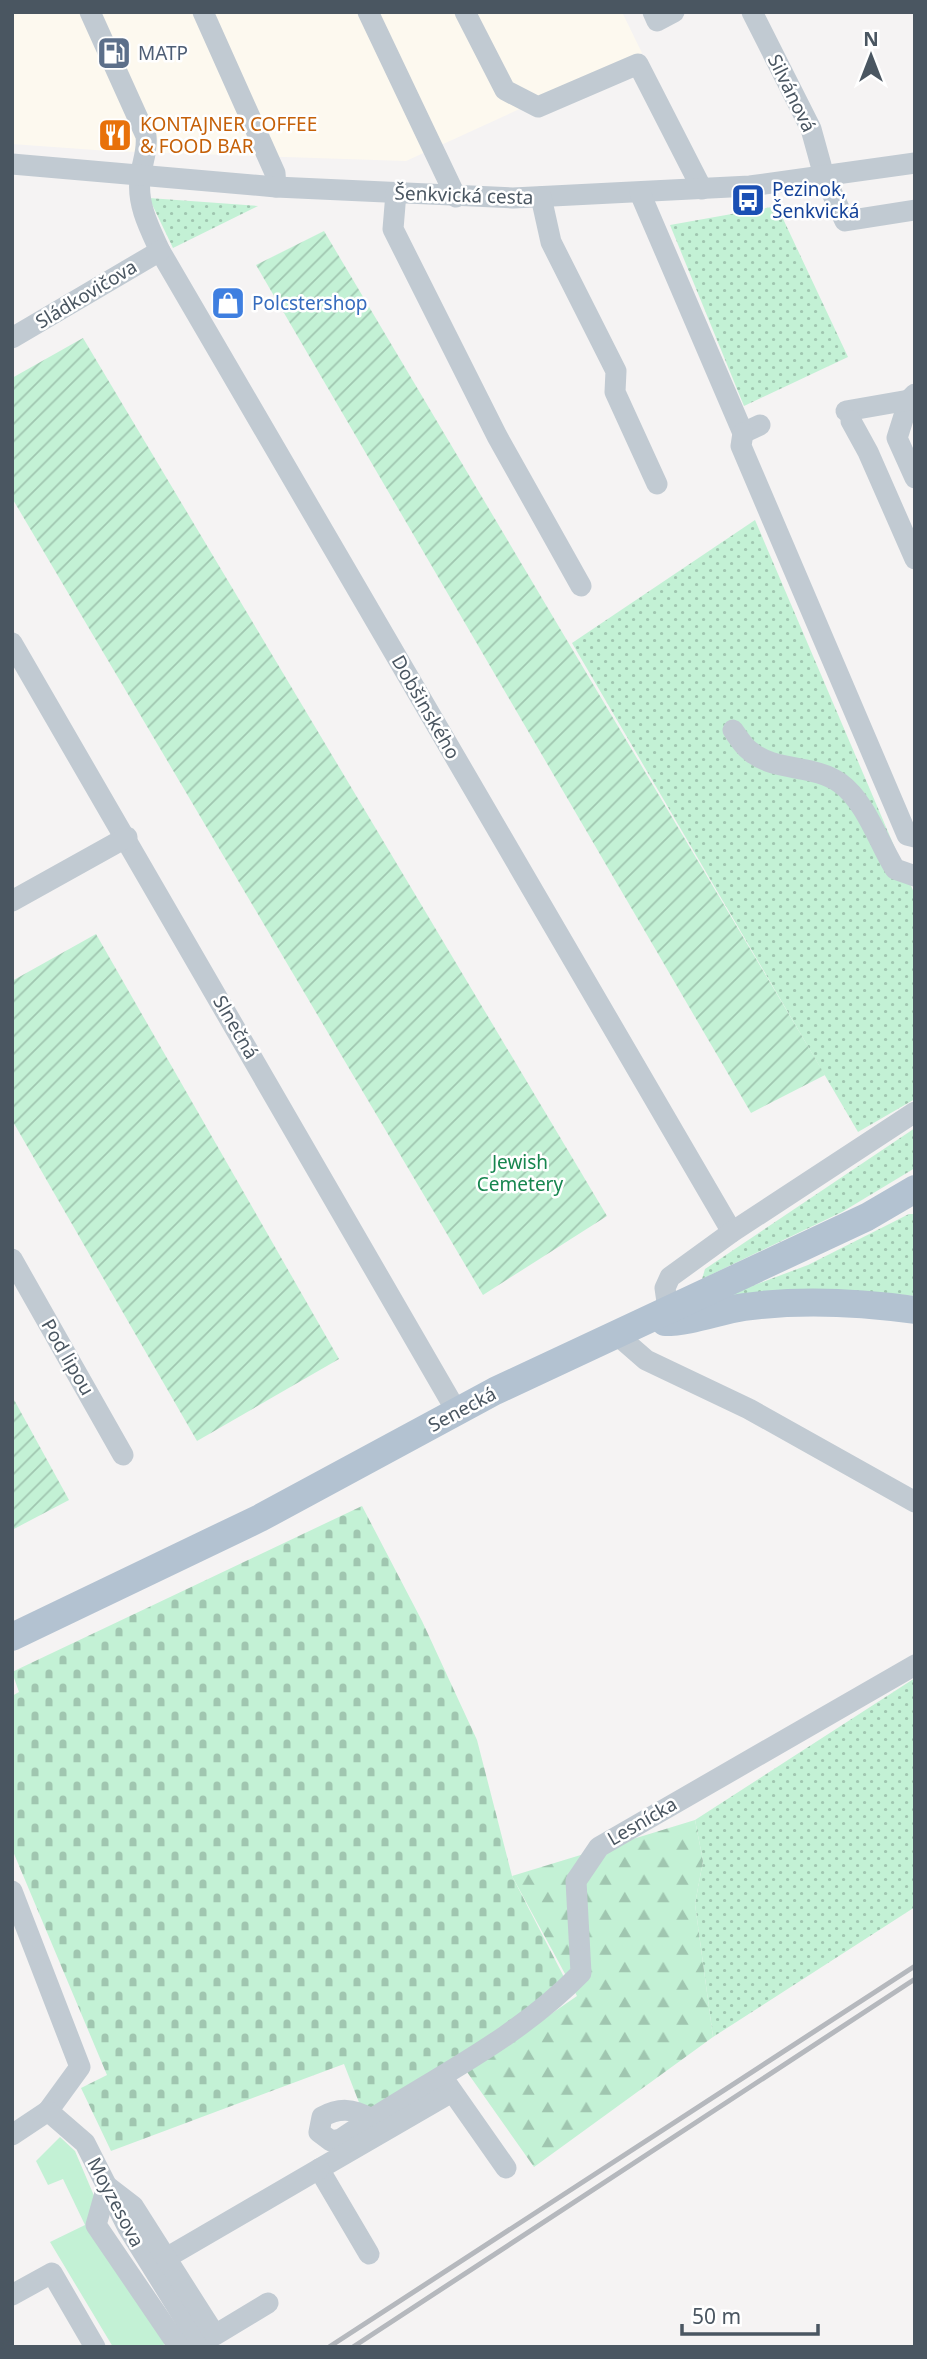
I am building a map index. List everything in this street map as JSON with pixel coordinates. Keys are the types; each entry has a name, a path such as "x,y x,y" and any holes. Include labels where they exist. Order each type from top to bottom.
{"main road":[{"name":"Senecká","path":"12,1637 260,1518 457,1412 626,1328 867,1217 915,1189"},
{"path":"626,1328 674,1322 739,1308 807,1301 843,1301 915,1310"}],"street":[{"name":"Dobšinského","path":"90,12 144,129 148,152 140,176 139,190 143,214 160,251 732,1232"},
{"path":"203,12 275,173 276,187"},
{"path":"368,12 456,197"},
{"path":"465,12 505,90 538,107 638,64 702,188"},
{"path":"653,12 657,20 674,12"},
{"name":"Silvánová","path":"752,12 811,129 824,176 845,222 915,211"},
{"name":"Šenkvická cesta","path":"12,164 276,187 456,197 541,197 702,188 824,176 915,163"},
{"path":"396,193 393,229 497,436 581,586"},
{"path":"640,193 751,429 741,446 746,459 906,835 915,837"},
{"path":"541,197 551,242 616,370 615,392 656,484"},
{"name":"Sládkovičova","path":"12,338 160,251"},
{"path":"912,397 848,416 868,452 915,559"},
{"path":"912,397 897,438 914,470"},
{"name":"Slnečná","path":"12,643 127,837 457,1412"},
{"path":"733,730 750,751 759,756 819,772 844,786 869,819 895,869 915,876"},
{"path":"12,901 127,837"},
{"path":"668,1309 665,1288 670,1277 732,1232 915,1112"},
{"name":"Pod lipou","path":"12,1259 123,1455"},
{"path":"626,1328 646,1360 749,1409 915,1502"},
{"name":"Lesnícka","path":"370,2119 446,2084 493,2045 555,2000 581,1973 576,1881 598,1847 915,1665"},
{"path":"12,1891 80,2067 48,2110 12,2135"},
{"path":"166,2258 318,2169 446,2084 506,2168"},
{"name":"Moyzesova","path":"48,2110 85,2144 193,2344"},
{"path":"318,2169 369,2254"},
{"path":"107,2186 133,2206 215,2335 268,2303"},
{"path":"12,2295 52,2273 95,2347"}],"shaded area":[{"path":"12,12 622,12 642,53 406,161 109,151 12,144"}],"green space":[{"path":"149,198 258,206 173,248"},
{"path":"777,206 848,357 744,406 670,225"},
{"path":"324,231 825,1075 751,1113 256,265"},
{"name":"Jewish Cemetery","path":"83,338 607,1216 483,1295 12,498 12,378"},
{"path":"755,520 915,895 915,1099 858,1132 572,643"},
{"path":"96,934 339,1359 197,1441 12,1120 12,981"},
{"path":"915,1128 915,1168 842,1212 702,1279 705,1269"},
{"path":"909,1214 915,1214 915,1296 826,1293 737,1299 733,1293 808,1265"},
{"path":"12,1396 69,1500 12,1530"},
{"path":"362,1506 422,1621 477,1740 512,1876 565,1979 553,1995 376,2109 360,2105 344,2064 111,2151 81,2088 107,2075 12,1849 12,1696 19,1692 12,1672"},
{"path":"915,1678 915,1907 713,2037 695,1904 703,1861 695,1820"},
{"path":"695,1820 703,1861 695,1904 713,2037 534,2167 467,2072 577,1996 512,1876"},
{"path":"60,2137 75,2151 103,2217 173,2339 160,2347 113,2347 50,2242 85,2225 63,2179 48,2185 36,2161"}],"railway":[{"path":"329,2347 915,1966"},
{"path":"353,2347 915,1979"}],"place":[{"name":"MATP","path":"114,53"},
{"name":"KONTAJNER COFFEE & FOOD BAR","path":"115,135"},
{"name":"Pezinok, Šenkvická","path":"748,200"},
{"name":"Polcstershop","path":"228,303"}]}
